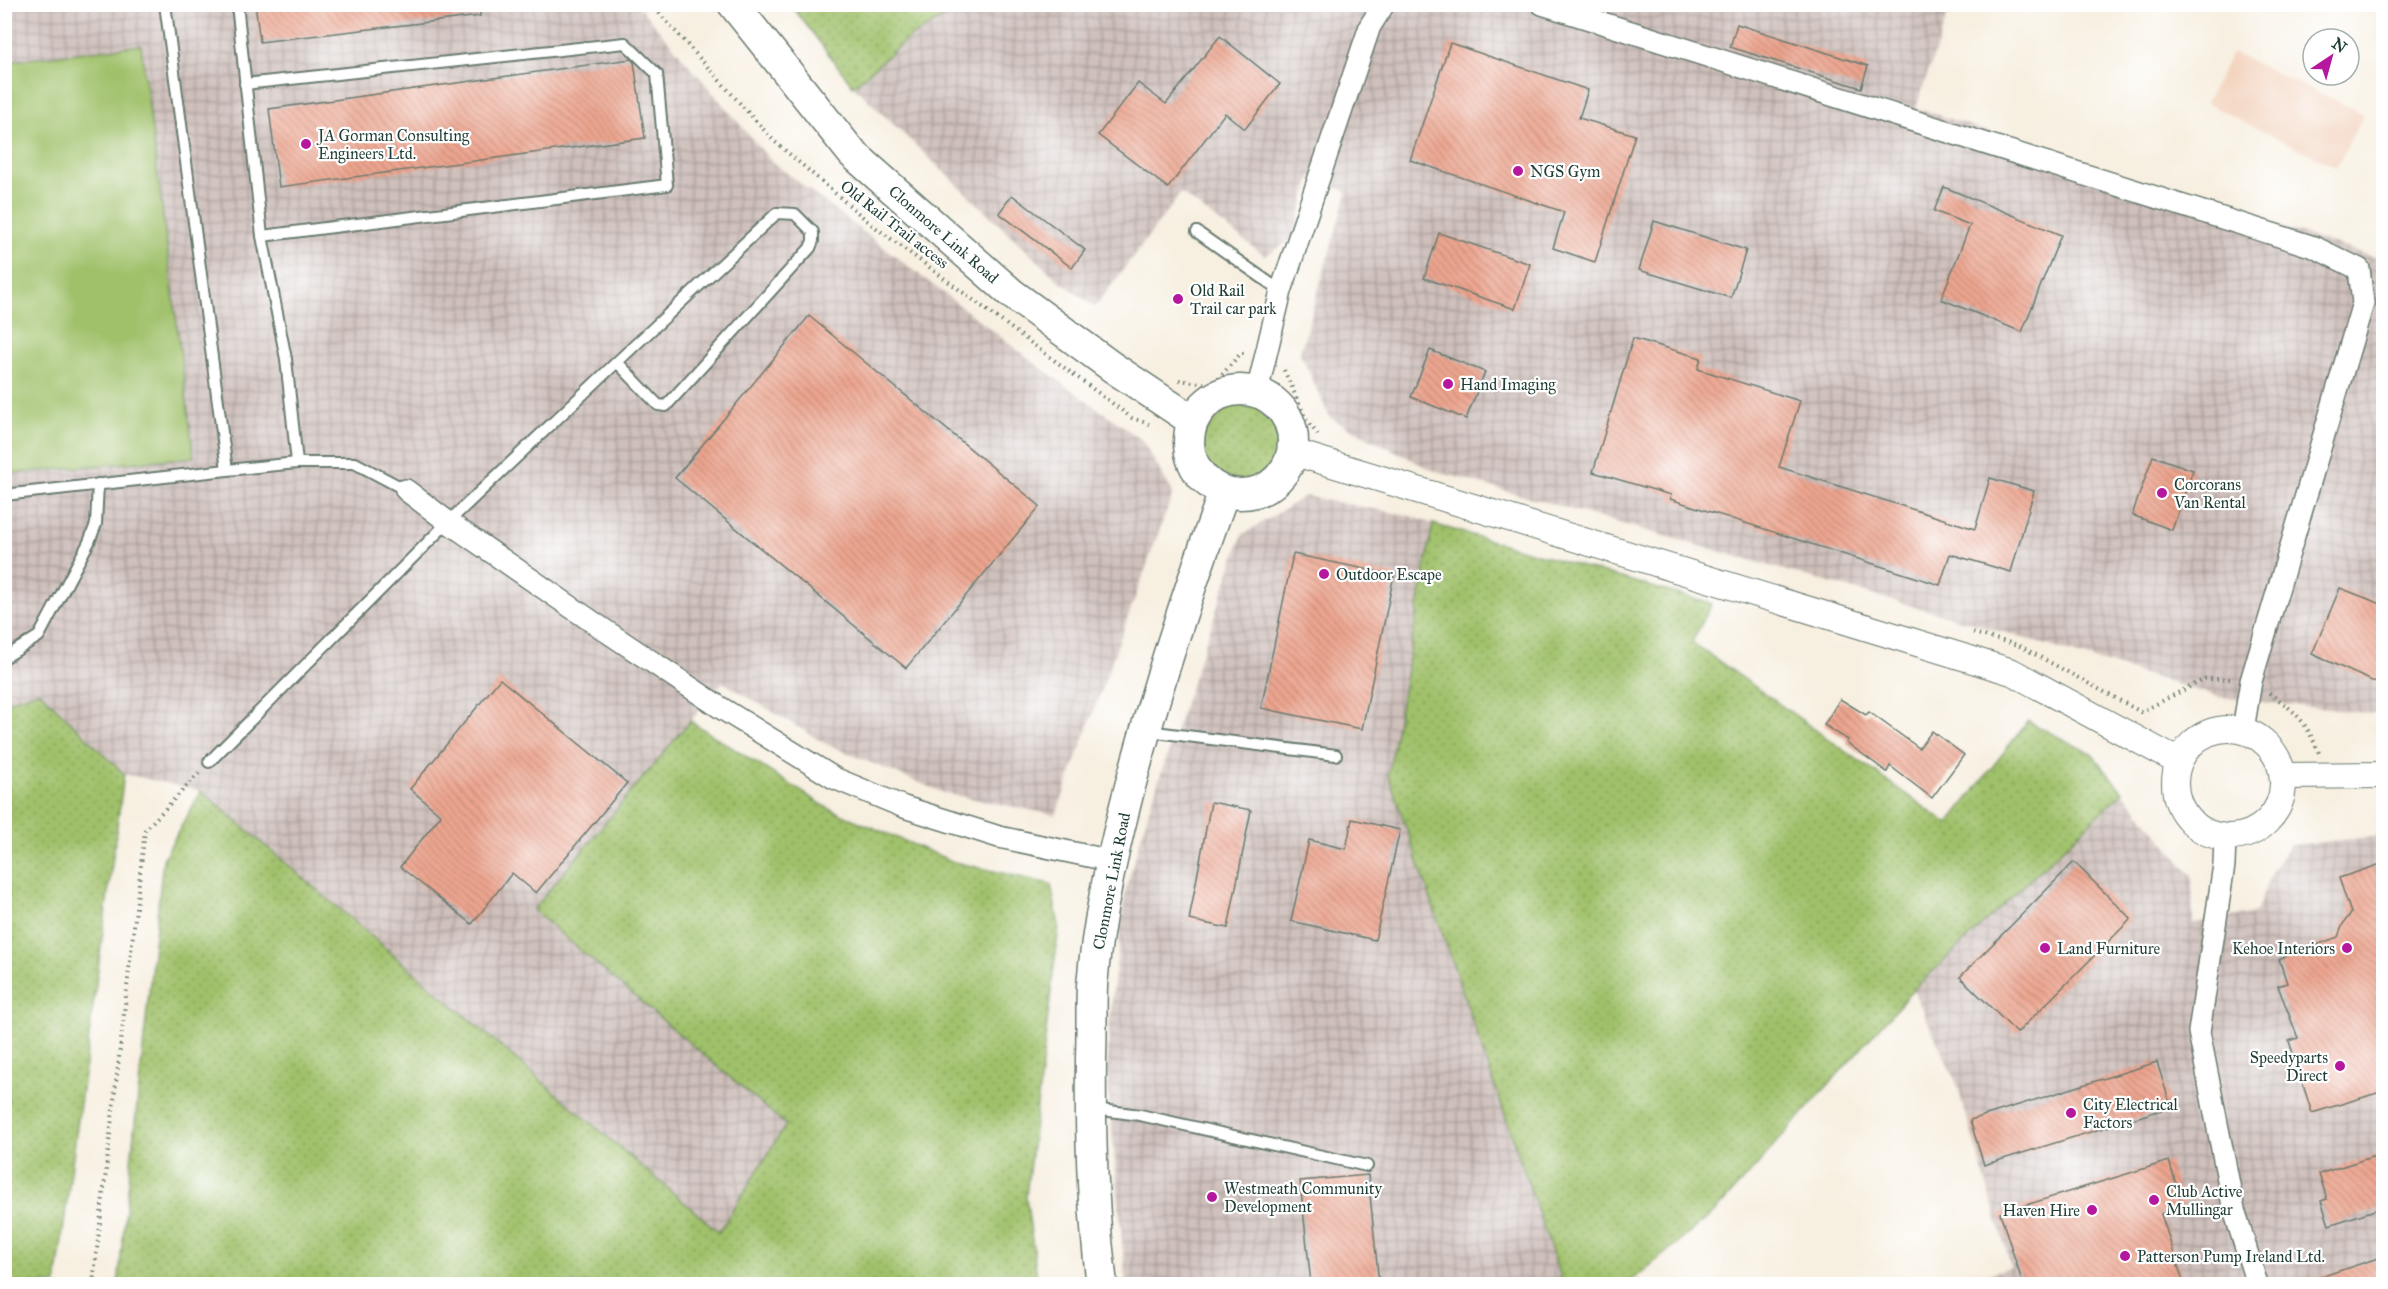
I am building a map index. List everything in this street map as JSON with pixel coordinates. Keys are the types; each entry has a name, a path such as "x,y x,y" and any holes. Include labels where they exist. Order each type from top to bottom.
{"main road":[{"name":"Clonmore Link Road","path":"733,4 852,153 1011,293 1112,368 1193,421"},
{"path":"1242,390 1257,392 1282,409 1290,422 1293,452 1287,469 1275,483 1260,491 1242,495 1224,492 1209,484 1197,471 1190,455 1189,438 1193,421 1213,398 1227,392 1242,390"},
{"name":"Clonmore Link Road","path":"1102,1284 1097,1246 1091,1109 1092,986 1099,932 1112,861 1145,731 1200,558 1224,492"}],"street":[{"path":"1257,392 1281,291 1370,26 1384,4"},
{"path":"1542,4 2314,247 2359,269 2363,303 2251,681 2242,730"},
{"path":"1293,452 2012,672 2179,762"},
{"path":"406,490 448,522 712,702 834,778 904,807 999,837 1112,861"},
{"path":"2227,728 2242,730 2258,736 2270,747 2279,761 2284,776 2281,800 2269,821 2257,831 2241,837 2225,838 2208,834 2194,825 2182,812 2176,796 2175,778 2179,762 2187,748 2198,738 2212,731 2227,728"},
{"path":"2284,776 2384,775"},
{"path":"2225,838 2224,865 2199,1032 2234,1210 2257,1284"}],"lane":[{"path":"165,4 227,470"},
{"path":"237,4 262,236 286,359 297,463"},
{"path":"245,84 625,43 657,74 667,185 262,236"},
{"path":"209,762 448,522 617,362 777,213 795,214 813,232 810,248 666,406 658,405 617,362"},
{"path":"1197,232 1281,291"},
{"path":"4,495 297,463 355,463 406,490"},
{"path":"4,658 39,636 93,533 96,524 98,484"},
{"path":"1145,731 1336,755"},
{"path":"1091,1109 1140,1115 1367,1166"}],"path":[{"name":"Old Rail Trail access","path":"651,4 773,140 871,224 1132,418 1151,425"},
{"path":"93,1284 146,830 209,762"}],"shaded area":[{"path":"5,5 638,5 771,161 1040,367 1142,440 1173,493 1056,815 944,793 826,744 723,682 533,910 786,1125 719,1232 201,791 124,774 39,691 5,702"},
{"path":"965,5 1951,5 1916,108 2383,260 2383,715 2219,697 1993,629 1432,470 1330,418 1300,353 1347,192 1311,176 1293,239 1265,256 1181,193 1095,307 1057,279 853,86 910,37"},
{"path":"2232,52 2301,84 2301,87 2307,87 2364,114 2336,167 2206,103"},
{"path":"1305,496 1410,516 1433,524 1388,775 1563,1284 1126,1284 1107,1073 1111,1007 1126,888 1150,806 1242,535"},
{"path":"2123,792 2192,876 2193,923 2256,913 2271,872 2290,845 2383,836 2383,1284 1956,1284 2011,1267 1957,1084 1913,990"}],"green space":[{"path":"791,5 965,5 910,37 853,86"},
{"path":"141,45 194,457 5,474 5,62"},
{"path":"1241,402 1256,405 1269,414 1278,427 1281,442 1278,457 1269,470 1256,479 1241,482 1226,479 1213,470 1204,457 1201,442 1204,427 1213,414 1226,405"},
{"path":"1433,524 1712,604 1692,642 1948,824 2028,721 2092,754 2123,792 1913,990 1715,1212 1628,1284 1563,1284 1388,775"},
{"path":"39,691 124,774 56,1284 5,1284 5,702"},
{"path":"690,721 829,809 954,862 1051,884 1059,926 1026,1196 1038,1284 118,1284 163,859 201,791 719,1232 786,1125 533,910"}],"building":[{"path":"255,4 480,4 480,16 260,42"},
{"path":"1737,24 1868,66 1861,88 1730,47"},
{"path":"1220,36 1280,84 1245,129 1225,113 1168,188 1098,135 1138,83 1166,104"},
{"path":"1450,43 1588,90 1579,118 1635,135 1595,262 1553,248 1564,212 1410,160"},
{"path":"631,59 634,62 645,138 279,187 269,109"},
{"path":"1944,187 2061,235 2022,332 1941,299 1970,225 1934,211"},
{"path":"1012,195 1085,250 1072,268 999,213"},
{"path":"1654,221 1746,250 1731,298 1639,270"},
{"path":"1439,233 1530,264 1515,309 1424,278"},
{"path":"809,316 1040,506 906,668 675,478"},
{"path":"1633,338 1701,358 1698,369 1800,401 1779,467 1975,529 1990,478 2034,491 2011,572 1950,554 1940,585 1670,499 1671,495 1593,472"},
{"name":"Hand Imaging","path":"1430,350 1485,372 1466,419 1411,397"},
{"name":"Corcorans Van Rental","path":"2153,456 2193,470 2172,530 2132,515"},
{"path":"1293,554 1394,575 1362,729 1261,708"},
{"path":"2340,588 2384,605 2384,682 2372,681 2312,654"},
{"path":"500,679 627,783 536,893 512,873 472,924 400,867 441,815 410,789"},
{"path":"1840,699 1866,715 1869,712 1919,748 1932,731 1964,755 1932,798 1890,766 1887,772 1846,742 1848,740 1824,725"},
{"path":"1211,802 1251,810 1228,928 1189,920"},
{"path":"1352,819 1400,830 1375,940 1291,921 1309,840 1346,849"},
{"name":"Land Furniture","path":"2074,862 2131,919 2017,1033 1960,977"},
{"path":"2384,863 2384,1091 2312,1113 2289,1041 2298,1038 2278,986 2287,983 2279,959 2338,937 2351,913 2339,878"},
{"name":"City Electrical Factors","path":"2157,1062 2171,1107 1984,1165 1970,1120"},
{"path":"2384,1153 2384,1207 2329,1225 2321,1201 2327,1199 2319,1174"},
{"path":"2169,1161 2183,1207 2161,1214 2184,1284 2023,1284 2000,1213"},
{"path":"1368,1175 1379,1284 1311,1284 1300,1181"},
{"path":"2384,1256 2384,1284 2309,1284 2308,1281"}],"place":[{"name":"JA Gorman Consulting Engineers Ltd.","path":"306,144"},
{"name":"NGS Gym","path":"1518,171"},
{"name":"Old Rail Trail car park","path":"1178,299"},
{"name":"Hand Imaging","path":"1448,384"},
{"name":"Corcorans Van Rental","path":"2162,493"},
{"name":"Outdoor Escape","path":"1324,574"},
{"name":"Land Furniture","path":"2045,948"},
{"name":"Kehoe Interiors","path":"2347,948"},
{"name":"Speedyparts Direct","path":"2340,1066"},
{"name":"City Electrical Factors","path":"2071,1113"},
{"name":"Westmeath Community Development","path":"1212,1197"},
{"name":"Club Active Mullingar","path":"2154,1200"},
{"name":"Haven Hire","path":"2092,1210"},
{"name":"Patterson Pump Ireland Ltd.","path":"2125,1256"}]}
